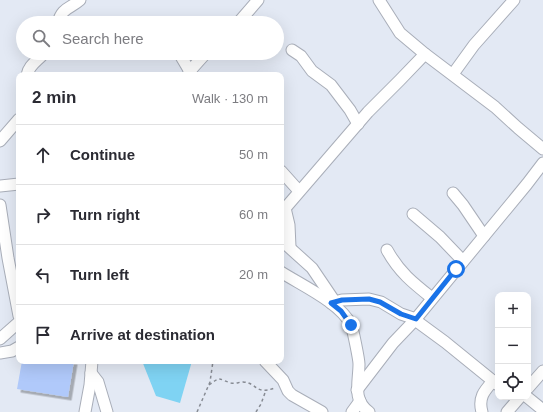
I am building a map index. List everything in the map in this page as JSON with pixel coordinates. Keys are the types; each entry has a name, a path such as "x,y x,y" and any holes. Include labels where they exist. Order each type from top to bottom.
{"street":[{"path":"61,16 67,7 76,4 80,0"},
{"path":"244,16 258,0"},
{"path":"379,0 400,33 425,54 496,107 543,149"},
{"path":"453,74 474,45 514,0"},
{"path":"292,50 301,56 312,71 334,88 358,124"},
{"path":"284,209 368,112 425,54"},
{"path":"28,72 32,64 38,60"},
{"path":"183,60 190,72"},
{"path":"192,72 201,60"},
{"path":"0,142 16,123"},
{"path":"352,412 358,396 393,343 415,320 528,184 543,163"},
{"path":"284,174 299,191"},
{"path":"0,186 16,184"},
{"path":"453,193 484,236"},
{"path":"0,205 2,234 16,302"},
{"path":"284,212 289,225 285,244 312,268 333,302 351,325 359,364 358,396 362,407 369,412"},
{"path":"413,214 440,237 463,261"},
{"path":"387,250 398,269 432,298"},
{"path":"284,274 333,302 342,300 369,299 380,302 415,320 495,382"},
{"path":"0,339 16,325"},
{"path":"0,353 16,349"},
{"path":"86,412 92,364"},
{"path":"268,364 285,384 292,395 322,412"},
{"path":"531,385 543,371"},
{"path":"91,373 98,382 107,412"},
{"path":"482,412 481,397 495,384"},
{"path":"506,412 517,400"},
{"path":"523,400 543,410"}],"path":[{"path":"197,412 209,385 212,364"},
{"path":"209,385 222,378 232,383 248,383 261,390 266,390 285,384"},
{"path":"256,412 261,404 266,390"}],"water":[{"path":"143,364 191,364 180,403 156,396"}],"building":[{"path":"21,364 74,364 68,397 17,389"}],"route":[{"path":"351,325 341,311 331,303 342,300 369,299 380,302 401,314 416,319 456,269"}]}
